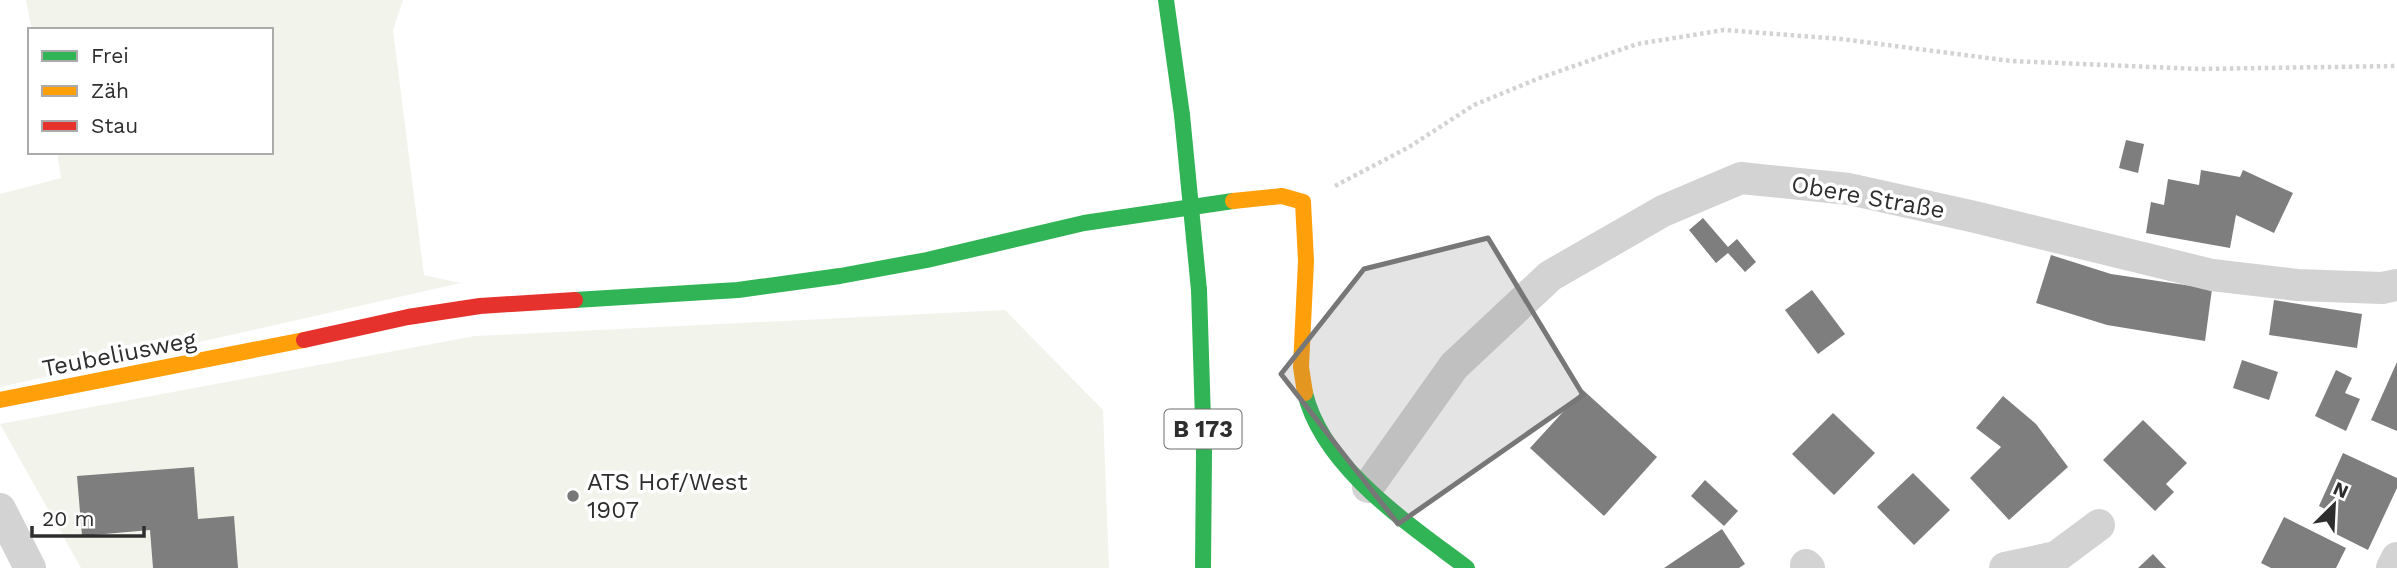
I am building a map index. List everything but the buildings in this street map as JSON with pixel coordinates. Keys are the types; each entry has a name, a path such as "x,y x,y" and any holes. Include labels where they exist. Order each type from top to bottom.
{"street":[{"name":"B 173","path":"1166,0 1182,115 1199,290 1204,453 1203,568"},
{"name":"Obere Straße","path":"1368,487 1454,366 1550,276 1663,211 1741,178 1849,189 2212,275 2297,285 2382,288 2397,285"},
{"name":"Teubeliusweg","path":"0,400 246,353 408,317 480,306 738,290 840,276 927,260 1084,223 1259,197 1282,196 1303,202"},
{"path":"1303,202 1307,242 1300,373 1308,407 1326,442 1346,467 1414,527 1467,568"},
{"path":"0,509 30,568"},
{"path":"2005,568 2056,557 2099,525"},
{"path":"2392,568 2397,558"}],"path":[{"path":"1303,202 1409,147 1474,105 1512,89 1637,44 1724,30 1841,39 2011,61 2199,69 2397,66"}],"highlighted area":[{"path":"1488,238 1583,395 1398,524 1281,374 1364,269"}],"shaded area":[{"path":"26,0 403,0 393,30 424,275 461,283 0,387 0,194 61,178 57,154 273,154 273,28 32,28"},
{"name":"ATS Hof/West 1907","path":"1005,310 1103,410 1109,568 81,568 0,424 475,336"}],"traffic: fast":[{"path":"1166,0 1182,115"},
{"path":"1182,115 1199,290"},
{"path":"575,300 738,290 840,276 927,260 1084,223 1233,201"},
{"path":"1199,290 1204,453 1203,568"},
{"path":"1305,393 1315,420 1330,446 1349,470 1395,513 1467,568"}],"traffic: slow":[{"path":"1233,201 1282,196 1303,202 1306,261 1301,367 1305,393"},
{"path":"0,400 304,340"}],"traffic: jam":[{"path":"304,340 408,317 480,306 575,300"}],"place":[{"name":"ATS Hof/West 1907","path":"573,496"}]}
